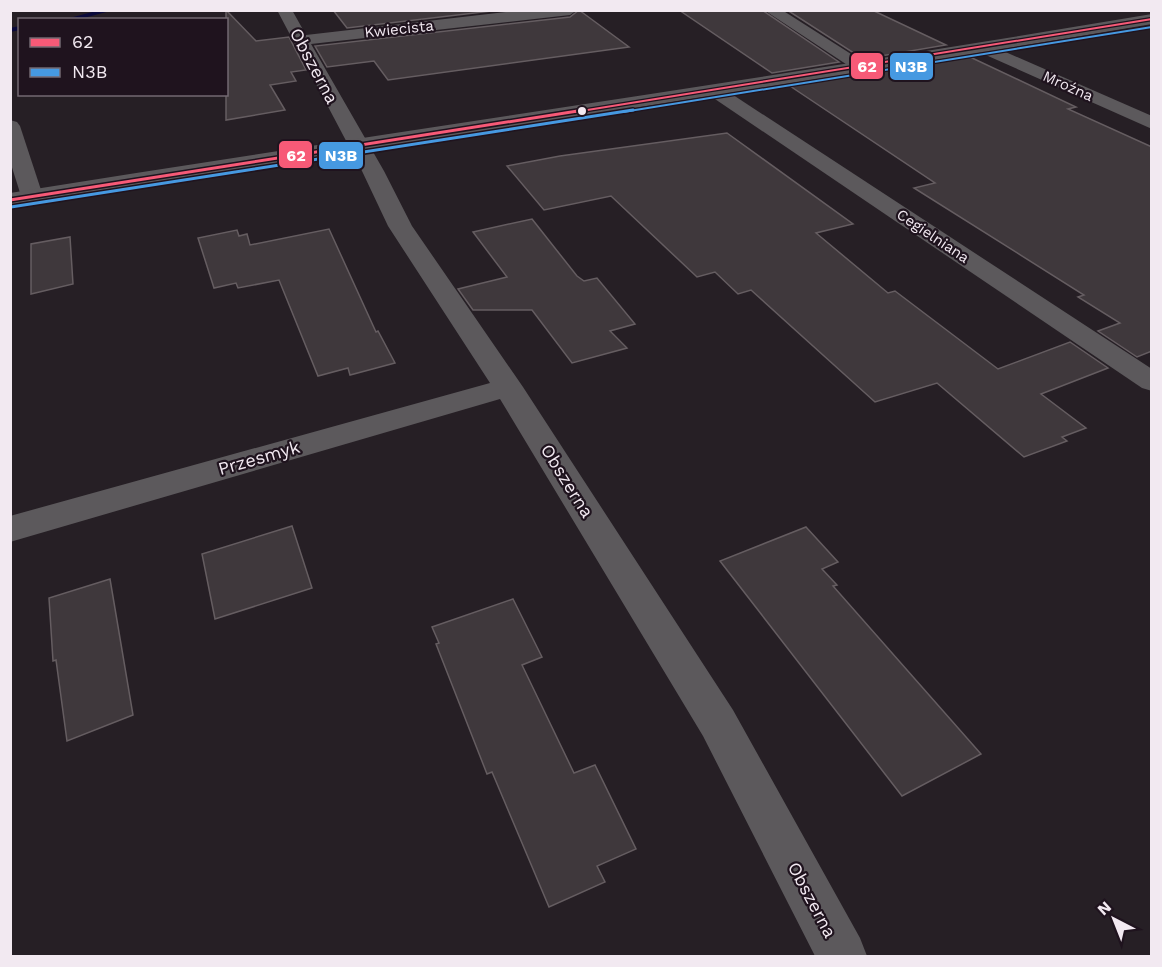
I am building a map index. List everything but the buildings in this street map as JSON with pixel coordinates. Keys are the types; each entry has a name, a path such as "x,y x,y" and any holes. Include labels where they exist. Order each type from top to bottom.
{"street":[{"name":"Obszerna","path":"284,10 417,253 508,387 718,723 842,957"},
{"name":"Kwiecista","path":"301,40 570,10"},
{"path":"771,10 864,68"},
{"path":"10,200 356,144 864,68 1152,19"},
{"name":"Mroźna","path":"985,48 1152,123"},
{"name":"Cegielniana","path":"715,91 1152,382"},
{"path":"10,126 32,196"},
{"name":"Przesmyk","path":"10,529 508,387"}],"waterway":[{"path":"74,18 111,10"},
{"path":"10,30 18,28"}],"transit line":[{"name":"62","path":"10,200 867,66 1152,19"},
{"name":"N3B","path":"11,207 867,74 1152,27"}]}
